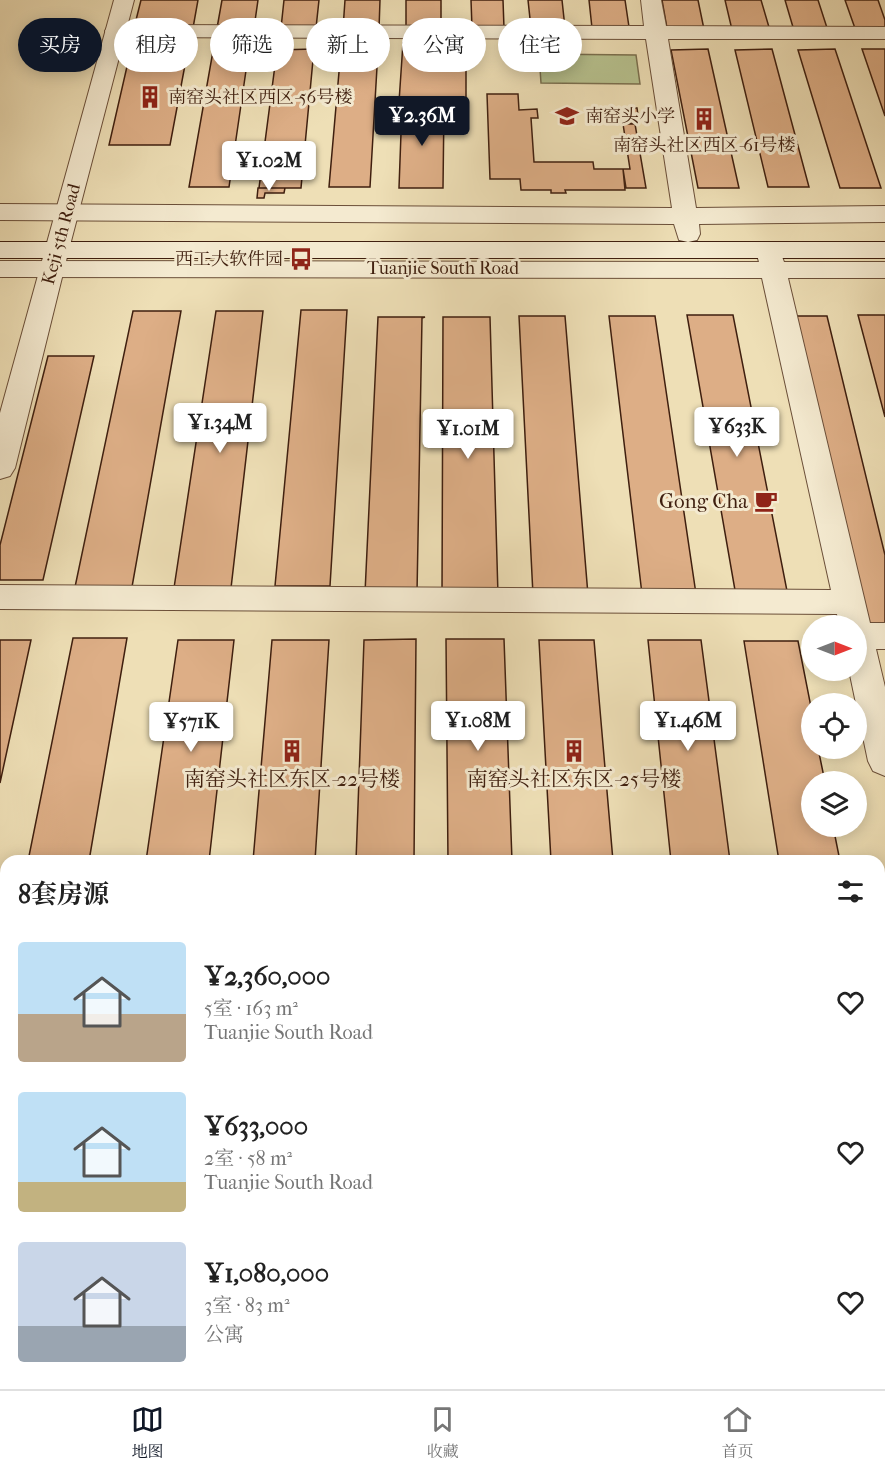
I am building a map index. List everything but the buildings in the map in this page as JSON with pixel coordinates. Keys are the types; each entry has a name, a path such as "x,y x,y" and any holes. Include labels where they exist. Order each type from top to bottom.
{"street":[{"name":"Keji 5th Road","path":"119,18 124,0"},
{"path":"651,0 686,225"},
{"path":"198,31 885,33"},
{"name":"Keji 5th Road","path":"0,468 58,241 114,38"},
{"name":"Tuanjie South Road","path":"0,212 58,241"},
{"name":"Tuanjie South Road","path":"0,250 58,241 686,225 885,214"},
{"name":"Tuanjie South Road","path":"686,225 885,234"},
{"name":"Tuanjie South Road","path":"0,234 58,241 721,268 771,260 885,250"},
{"name":"Tuanjie South Road","path":"0,268 58,241"},
{"path":"771,260 858,615"},
{"name":"Tuanjie South Road","path":"771,260 885,270"},
{"path":"0,597 801,624"},
{"path":"867,660 885,761"}],"green space":[{"path":"582,54 636,55 640,84 541,83 540,72 582,72"}],"place":[{"name":"南窑头社区西区-56号楼","path":"150,97"},
{"name":"南窑头小学","path":"567,116"},
{"name":"南窑头社区西区-61号楼","path":"704,119"},
{"name":"西工大软件园","path":"301,259"},
{"name":"Gong Cha","path":"766,501"},
{"name":"南窑头社区东区-22号楼","path":"292,751"},
{"name":"南窑头社区东区-25号楼","path":"574,751"}]}
